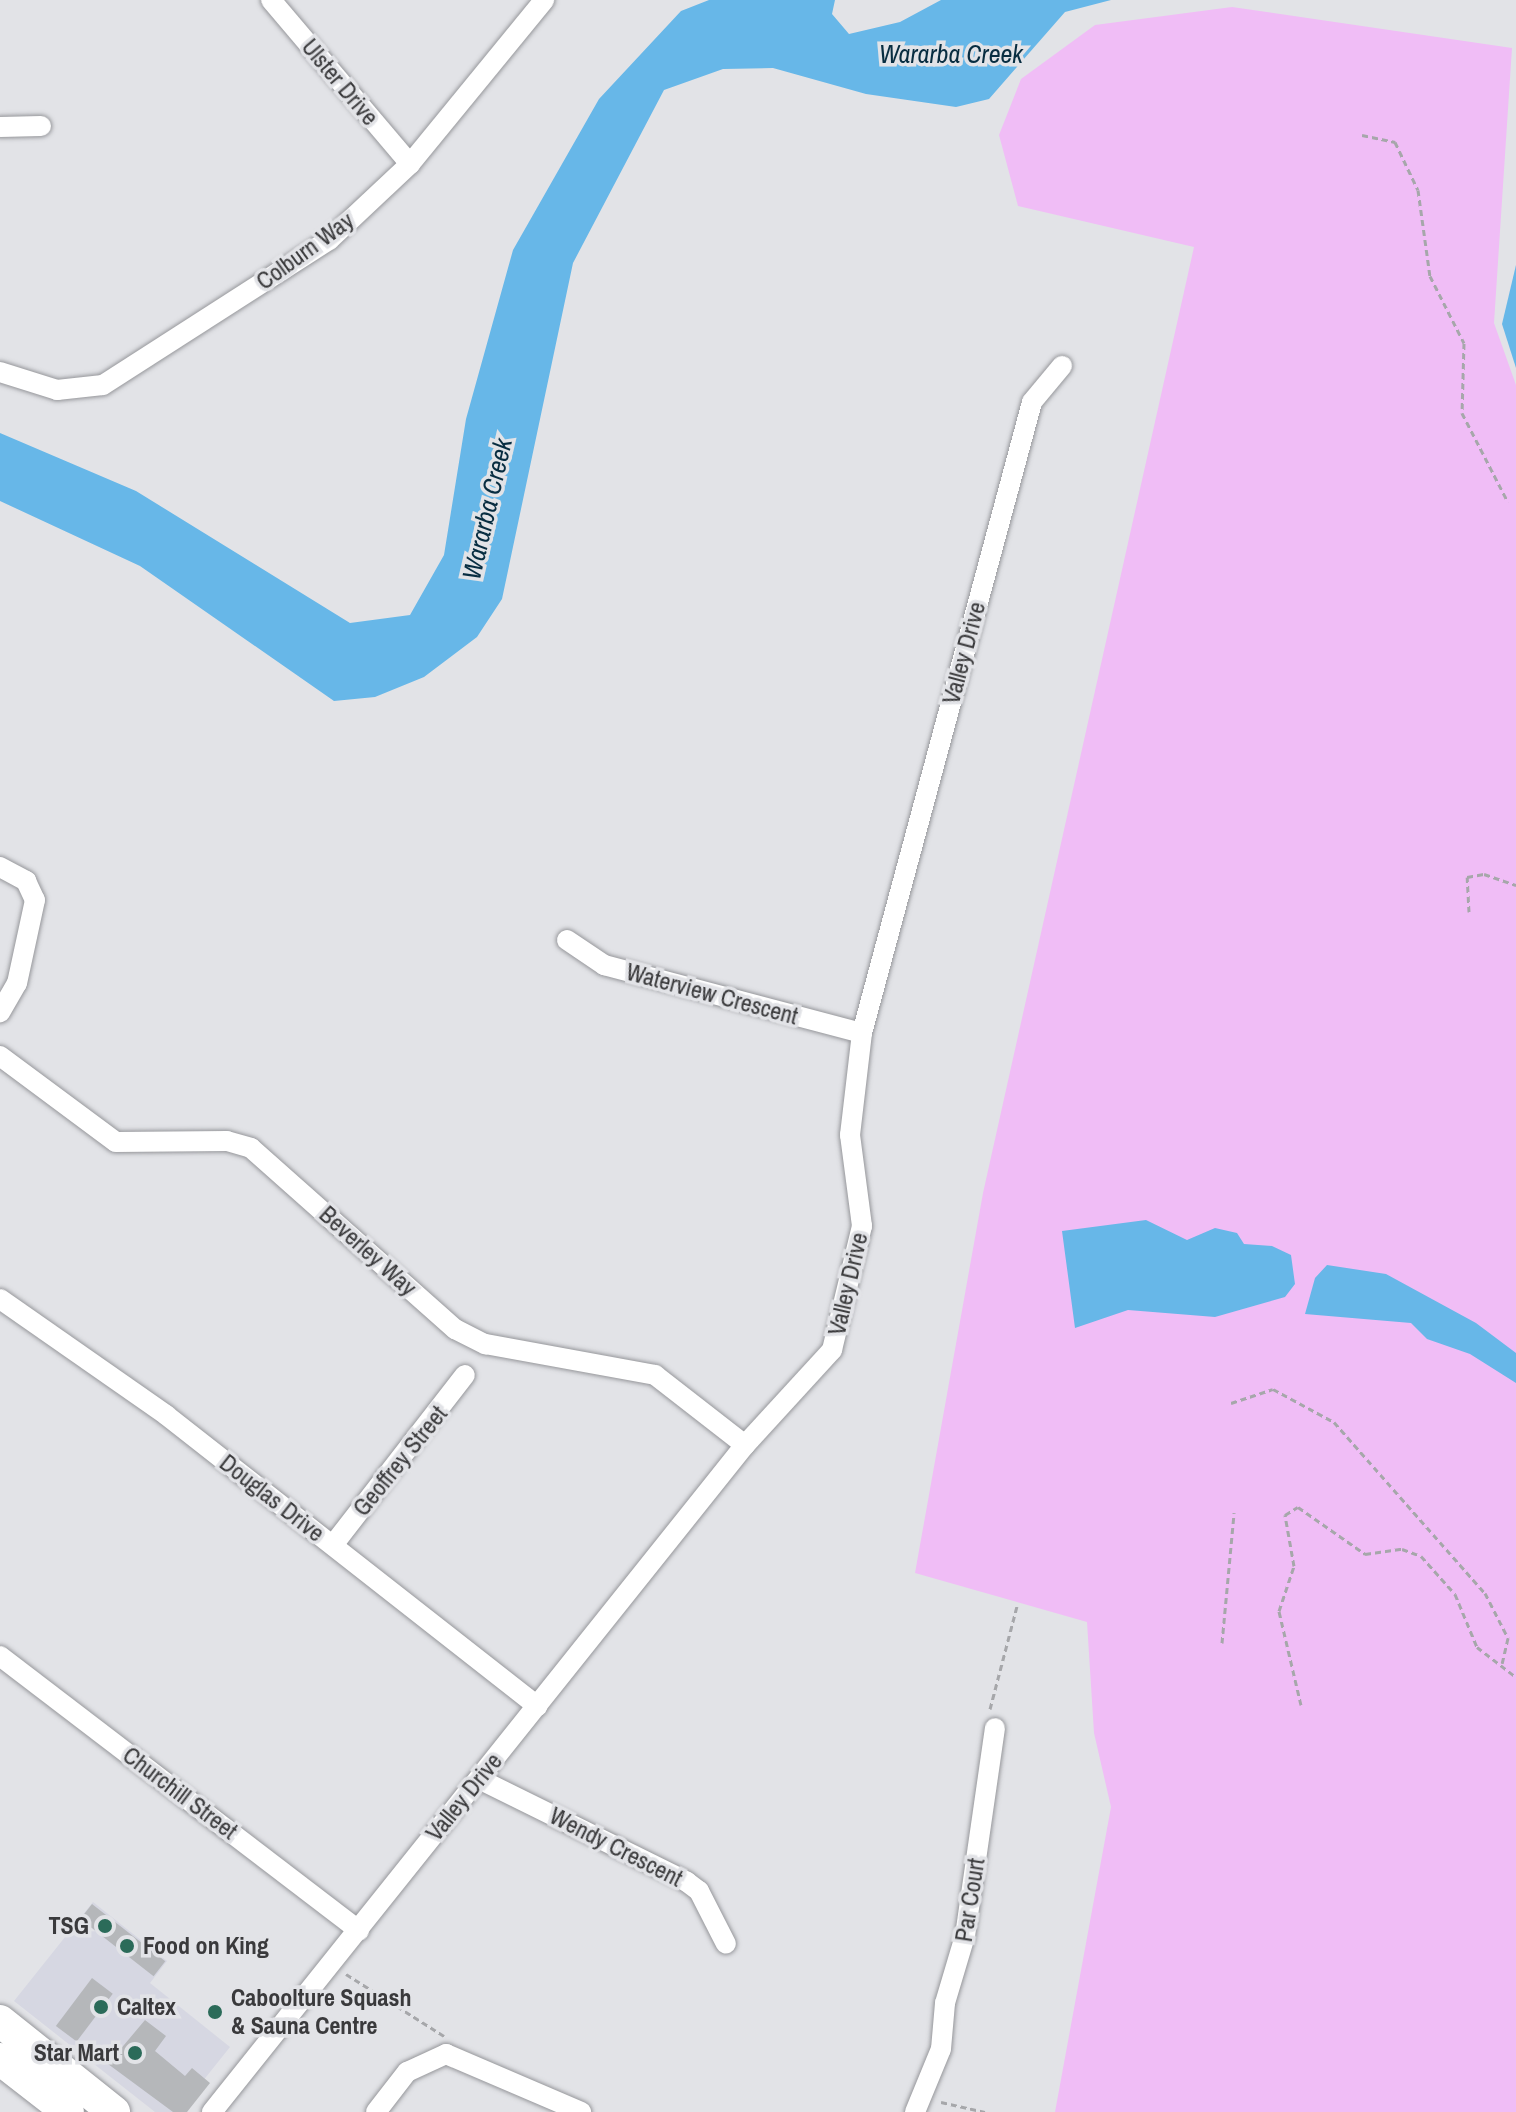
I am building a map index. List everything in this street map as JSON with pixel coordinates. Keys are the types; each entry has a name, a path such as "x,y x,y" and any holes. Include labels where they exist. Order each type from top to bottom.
{"main road":[{"path":"0,2021 114,2112"},
{"path":"0,2059 68,2112"}],"street":[{"name":"Ulster Drive","path":"271,0 410,164"},
{"name":"Colburn Way","path":"0,372 57,390 103,385 329,240 410,164 544,0"},
{"path":"0,127 41,126"},
{"name":"Valley Drive","path":"212,2112 745,1445 815,1375 843,1323 862,1226 850,1135 862,1033 1032,402 1062,366"},
{"path":"0,867 26,881 35,900 17,983 0,1012"},
{"name":"Waterview Crescent","path":"567,940 604,965 862,1033"},
{"name":"Beverley Way","path":"0,1056 116,1142 227,1141 251,1148 455,1329 485,1344 655,1375 745,1445"},
{"name":"Douglas Drive","path":"0,1299 333,1545 537,1706"},
{"name":"Geoffrey Street","path":"333,1545 465,1375"},
{"name":"Churchill Street","path":"0,1656 359,1930"},
{"name":"Par Court","path":"916,2104 941,2049 945,2003 965,1936 995,1728"},
{"name":"Wendy Crescent","path":"479,1779 687,1882 726,1944"},
{"path":"376,2112 407,2072 446,2054 581,2112"}],"path":[{"path":"1362,135 1395,142 1418,190 1430,276 1464,343 1462,413 1508,502"},
{"path":"1469,912 1467,877 1484,874 1516,885"},
{"path":"1231,1403 1273,1389 1334,1422 1485,1593 1508,1638 1502,1663"},
{"path":"1301,1705 1279,1620 1294,1566 1285,1522 1291,1508 1306,1510 1365,1554 1402,1549 1421,1556 1455,1594 1477,1647 1502,1663 1516,1677"},
{"path":"1222,1643 1234,1513"},
{"path":"995,1728 989,1700 997,1700 1017,1606"},
{"path":"343,1973 444,2036"},
{"path":"916,2104 985,2112"}],"shaded area":[{"path":"1232,7 1512,48 1494,323 1516,385 1516,2112 1055,2112 1111,1807 1094,1733 1087,1622 915,1573 983,1193 1194,247 1018,206 999,135 1021,79 1095,25"},
{"path":"93,1902 167,1961 150,1983 230,2047 178,2112 155,2112 14,2001"}],"water":[{"name":"Wararba Creek","path":"709,0 835,0 832,14 849,34 900,22 941,0 1111,0 1065,12 989,99 956,107 866,94 773,68 723,69 664,90 573,263 502,599 477,637 424,677 375,697 334,701 140,566 0,501 0,433 136,491 350,623 410,615 444,555 466,419 513,250 599,99 681,11"},
{"path":"1516,265 1516,368 1502,324"},
{"path":"1146,1220 1187,1240 1215,1228 1237,1233 1244,1244 1272,1246 1291,1255 1295,1284 1285,1297 1215,1317 1128,1310 1075,1328 1062,1231"},
{"path":"1327,1265 1386,1274 1476,1323 1516,1353 1516,1383 1470,1354 1427,1339 1411,1323 1305,1314 1315,1278"}],"building":[{"path":"92,1904 165,1961 154,1976 80,1919"},
{"path":"92,1978 113,1994 77,2042 56,2026"},
{"path":"145,2020 166,2036 155,2051 185,2076 192,2068 210,2083 187,2112 173,2112 108,2064"}],"place":[{"name":"TSG","path":"105,1926"},
{"name":"Food on King","path":"127,1946"},
{"name":"Caltex","path":"101,2007"},
{"name":"Caboolture Squash & Sauna Centre","path":"215,2012"},
{"name":"Star Mart","path":"135,2053"}]}
